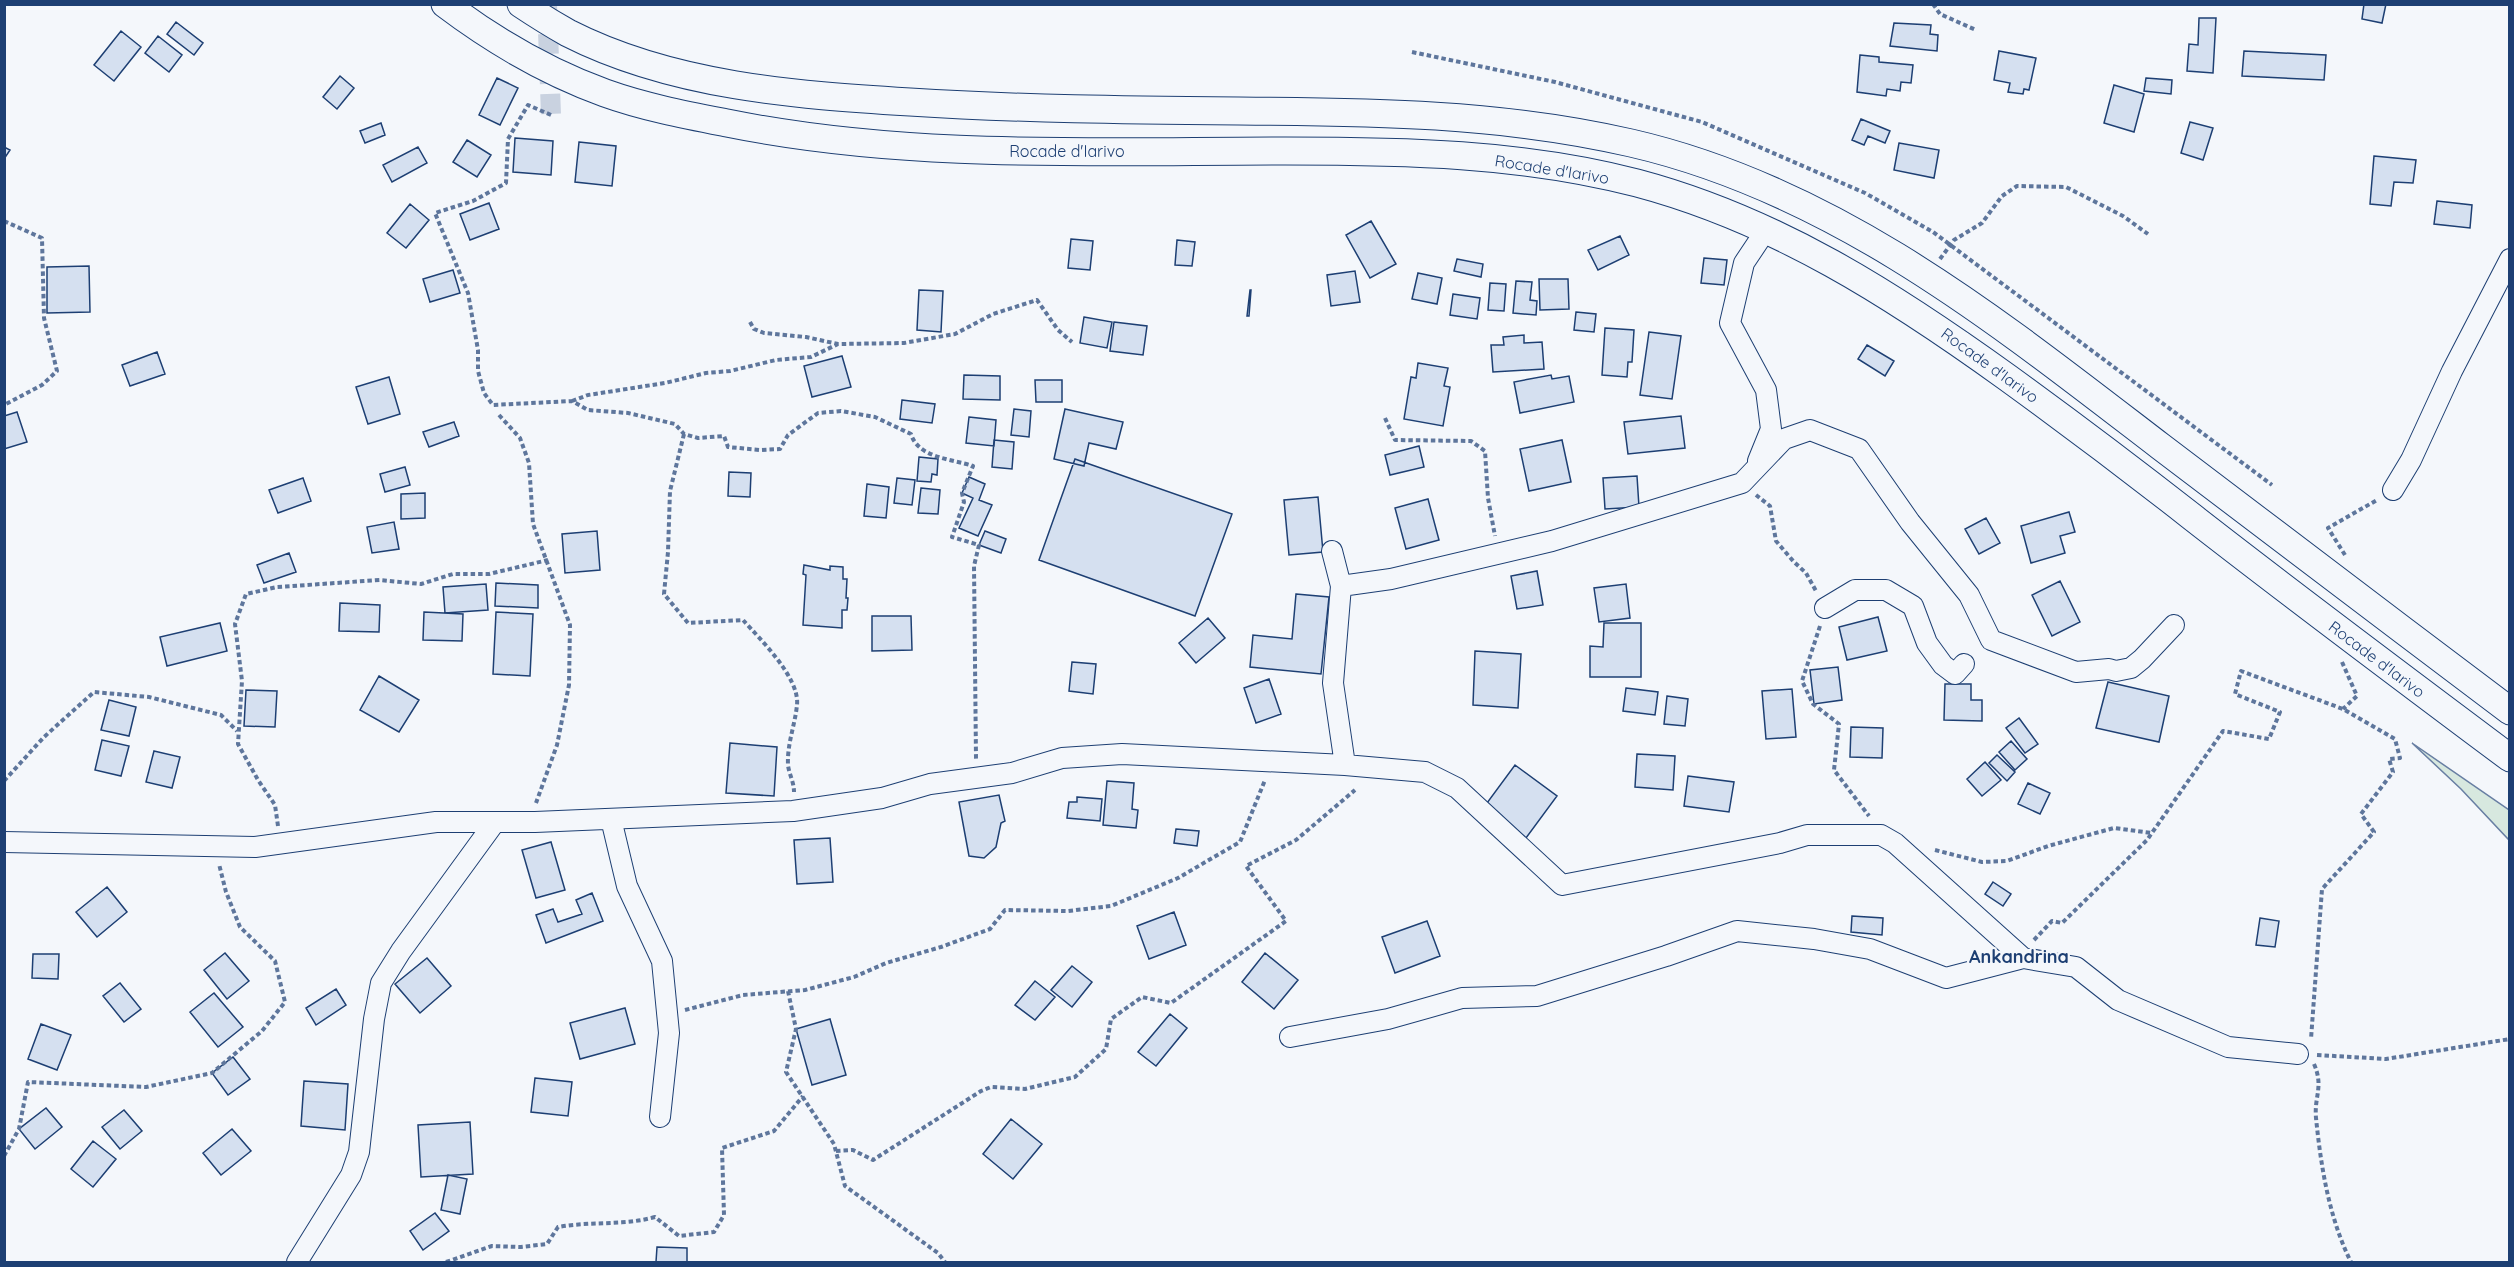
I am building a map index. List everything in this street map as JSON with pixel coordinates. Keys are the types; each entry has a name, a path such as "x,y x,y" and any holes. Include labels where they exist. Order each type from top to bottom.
{"main road":[{"name":"Rocade d'Iarivo","path":"445,4 532,61 605,93 672,113 755,129 872,145 1023,151 1391,151 1529,162 1633,182 1719,208 1829,261 1928,320 2106,450 2324,620 2510,758"},
{"path":"520,4 569,33 631,59 689,75 747,86 854,98 959,105 1094,110 1416,113 1564,128 1699,160 1768,188 1826,216 1905,260 2044,357 2510,711"}],"street":[{"path":"1748,476 1771,429 1766,390 1730,323 1744,263 1766,230"},
{"path":"2393,490 2411,460 2452,370 2510,259"},
{"path":"1341,586 1391,579 1552,541 1748,476 1784,439 1810,430 1859,449 1910,522 1969,595 1991,640 2076,672 2109,669 2116,671 2131,668 2174,625"},
{"path":"1332,551 1341,586 1333,683 1345,765"},
{"path":"1825,608 1855,590 1886,590 1913,606 1927,643 1943,665 1955,674 1964,664"},
{"path":"4,842 255,847 436,822 535,822 793,810 882,798 930,784 1012,773 1062,758 1122,754 1345,765 1425,772 1457,788 1562,885 1807,835 1881,835 1895,843 2023,958"},
{"path":"611,819 627,886 662,961 669,1033 660,1117"},
{"path":"297,1263 351,1175 359,1152 374,1019 381,984 401,951 495,822"},
{"path":"1290,1037 1388,1019 1462,998 1537,996 1666,956 1737,931 1815,939 1870,949 1946,978 2023,958 2076,967 2118,1000 2228,1047 2304,1055"}],"path":[{"path":"1932,4 1940,14 1976,30"},
{"path":"551,115 528,105 508,139 506,183 473,201 435,213 468,293 478,371 484,393 493,405 572,401 588,395 665,383 706,373 730,371 776,360 812,357 838,344"},
{"path":"1936,264 1948,246 1982,223 2002,196 2017,186 2066,187 2123,216 2148,234"},
{"path":"4,221 42,238 44,318 57,371 42,384 4,405"},
{"path":"750,322 753,329 764,333 806,337 838,344 904,343 955,334 993,314 1037,300 1058,330 1072,342"},
{"path":"572,401 588,410 628,413 675,424 684,434 699,438 724,436 728,447 738,449 780,449 788,435 819,413 841,411 875,417 911,434 914,444 928,454 973,466 962,494 964,502 952,537 979,544 974,566 977,678 975,752 978,777"},
{"path":"499,415 519,438 530,463 533,524 570,625 569,685 557,746 536,803 535,822"},
{"path":"1385,418 1395,440 1471,441 1485,451 1488,498 1495,534 1495,554"},
{"path":"684,434 670,491 664,594 688,623 743,620 776,658 793,684 798,703 791,732 788,765 794,786 793,810"},
{"path":"1748,476 1770,506 1776,541 1806,573 1825,608 1802,681 1813,704 1839,724 1834,770 1881,835"},
{"path":"2346,558 2328,528 2393,490"},
{"path":"274,844 278,831 275,805 238,744 242,681 235,624 246,594 277,588 380,580 421,584 453,574 489,574 548,560"},
{"path":"2338,655 2357,696 2343,709"},
{"path":"2023,958 2026,948 2052,921 2062,923 2147,840 2223,731 2269,740 2280,712 2235,694 2241,671 2343,709 2395,739 2400,758 2389,759 2393,772 2361,814 2374,832 2322,889 2304,1055 2320,1078 2316,1115 2325,1183 2338,1236 2351,1263"},
{"path":"4,781 44,737 94,692 149,697 221,715 238,732"},
{"path":"667,1014 743,995 805,990 854,977 886,963 941,947 990,929 1005,910 1068,911 1111,906 1178,878 1240,842 1268,774"},
{"path":"836,1151 853,1150 873,1160 981,1090 991,1087 1024,1089 1075,1077 1106,1049 1111,1019 1142,997 1171,1003 1286,921 1246,866 1296,840 1355,789"},
{"path":"1932,849 1982,862 2007,861 2048,846 2114,828 2152,833"},
{"path":"4,1156 19,1129 28,1082 146,1087 212,1073 262,1031 285,1002 275,962 240,927 226,892 215,846"},
{"path":"788,991 796,1029 786,1072 834,1144 845,1186 938,1253 945,1263"},
{"path":"2304,1055 2386,1059 2510,1039"},
{"path":"446,1263 492,1246 521,1247 547,1244 558,1227 577,1224 634,1223 656,1217 679,1236 714,1232 724,1215 722,1148 774,1131 802,1096"}],"shaded area":[{"path":"2412,743 2509,810 2509,840 2461,789"}],"building":[{"path":"2364,4 2386,4 2382,23 2362,19"},
{"path":"2199,18 2216,18 2213,73 2187,71 2189,44 2198,45"},
{"path":"176,22 203,43 194,55 167,34"},
{"path":"1894,23 1931,25 1930,34 1938,35 1937,51 1890,46"},
{"path":"121,31 141,47 114,81 94,65"},
{"path":"158,36 182,55 169,72 145,53"},
{"path":"1999,51 2036,58 2029,90 2024,89 2023,94 2008,92 2010,83 1994,80"},
{"path":"2244,51 2326,55 2324,80 2242,76"},
{"path":"1860,55 1879,57 1879,62 1913,65 1911,83 1901,82 1900,91 1887,89 1886,96 1857,92"},
{"path":"340,76 354,88 337,109 323,97"},
{"path":"497,78 518,88 500,125 479,115"},
{"path":"2146,78 2172,80 2171,94 2144,91"},
{"path":"2114,85 2144,94 2134,132 2104,123"},
{"path":"1861,119 1890,131 1885,143 1868,136 1864,145 1852,140"},
{"path":"2190,122 2213,128 2203,160 2181,153"},
{"path":"381,123 385,135 365,143 360,131"},
{"path":"515,138 553,141 551,175 513,172"},
{"path":"467,140 491,155 477,177 453,162"},
{"path":"579,142 616,146 612,186 575,182"},
{"path":"1899,143 1939,150 1934,178 1894,170"},
{"path":"4,147 10,150 4,159"},
{"path":"418,147 427,163 392,182 383,165"},
{"path":"2374,156 2416,160 2413,183 2394,182 2391,206 2370,204"},
{"path":"2437,201 2472,205 2470,228 2434,224"},
{"path":"489,203 499,229 470,240 460,214"},
{"path":"410,204 429,220 406,248 387,233"},
{"path":"1371,221 1396,264 1370,278 1346,235"},
{"path":"1620,236 1629,255 1598,270 1588,250"},
{"path":"1071,239 1093,241 1090,270 1068,268"},
{"path":"1177,240 1195,242 1192,266 1175,265"},
{"path":"1704,258 1727,260 1724,285 1701,283"},
{"path":"1457,259 1483,264 1481,277 1454,271"},
{"path":"89,266 90,312 47,313 47,267"},
{"path":"453,270 460,293 430,302 423,279"},
{"path":"1355,271 1360,302 1331,306 1327,275"},
{"path":"1418,273 1442,278 1437,304 1412,299"},
{"path":"1539,279 1568,279 1569,309 1540,310"},
{"path":"1516,281 1532,282 1530,300 1537,301 1536,315 1513,313"},
{"path":"1490,283 1506,284 1504,311 1488,310"},
{"path":"919,290 943,291 941,332 917,330"},
{"path":"1250,290 1249,316 1247,316"},
{"path":"1453,294 1480,298 1477,319 1450,315"},
{"path":"1576,312 1596,314 1594,332 1574,330"},
{"path":"1084,317 1112,322 1107,348 1080,343"},
{"path":"1114,322 1147,326 1143,355 1110,351"},
{"path":"1605,328 1634,330 1632,362 1628,362 1627,377 1602,375"},
{"path":"1649,332 1681,336 1672,399 1640,395"},
{"path":"1524,335 1524,343 1542,342 1544,369 1493,372 1491,345 1504,345 1503,337"},
{"path":"1867,345 1894,361 1885,376 1858,359"},
{"path":"157,352 165,374 130,386 122,365"},
{"path":"842,356 851,387 812,397 804,366"},
{"path":"1418,363 1448,368 1444,386 1450,387 1443,426 1404,419 1411,377 1416,378"},
{"path":"964,375 1000,376 1000,400 963,399"},
{"path":"1551,375 1552,379 1569,376 1574,402 1520,413 1514,382"},
{"path":"389,377 400,414 368,424 356,387"},
{"path":"1035,380 1062,380 1062,402 1036,402"},
{"path":"902,400 935,404 932,423 900,419"},
{"path":"1014,409 1031,411 1029,437 1011,435"},
{"path":"1065,409 1123,422 1116,449 1089,443 1084,466 1054,459"},
{"path":"17,412 27,442 4,449 4,416"},
{"path":"1681,416 1685,448 1628,454 1624,422"},
{"path":"969,417 996,420 994,446 966,443"},
{"path":"454,422 459,436 429,447 423,432"},
{"path":"994,440 1014,442 1012,469 992,467"},
{"path":"1562,440 1571,482 1529,491 1520,449"},
{"path":"1419,446 1424,467 1390,475 1385,455"},
{"path":"919,457 938,459 937,475 932,474 931,482 917,481"},
{"path":"1075,459 1232,514 1195,616 1039,560"},
{"path":"405,467 410,485 385,492 380,474"},
{"path":"729,472 751,473 750,497 728,496"},
{"path":"1637,476 1639,507 1605,509 1603,478"},
{"path":"969,477 985,484 979,500 992,505 978,536 959,528 973,498 962,493"},
{"path":"303,478 311,501 278,513 269,490"},
{"path":"897,478 915,480 912,505 894,503"},
{"path":"867,484 889,487 886,518 864,516"},
{"path":"921,488 940,490 938,514 918,513"},
{"path":"425,493 425,518 401,519 401,494"},
{"path":"1318,497 1323,552 1289,555 1284,500"},
{"path":"1428,499 1439,540 1406,549 1395,508"},
{"path":"2069,512 2075,532 2060,536 2065,553 2031,563 2021,526"},
{"path":"1986,518 2000,543 1979,554 1965,529"},
{"path":"394,522 399,549 372,553 367,527"},
{"path":"597,531 600,570 565,573 562,534"},
{"path":"985,531 1006,539 1001,553 979,545"},
{"path":"289,553 296,572 264,583 257,565"},
{"path":"804,565 830,570 830,566 843,567 843,579 847,579 846,598 848,598 847,610 842,610 842,628 803,625 806,575 803,574"},
{"path":"1537,571 1543,605 1517,609 1511,576"},
{"path":"2060,581 2080,622 2052,636 2032,595"},
{"path":"496,583 538,585 538,608 495,606"},
{"path":"486,584 488,610 445,613 443,587"},
{"path":"1626,584 1630,618 1599,622 1594,588"},
{"path":"1296,594 1329,597 1321,674 1250,667 1253,635 1292,639"},
{"path":"340,603 380,605 379,632 339,631"},
{"path":"424,612 463,614 462,641 423,640"},
{"path":"496,612 533,614 530,676 493,674"},
{"path":"872,616 911,616 912,650 872,651"},
{"path":"1878,617 1887,651 1847,660 1839,627"},
{"path":"1208,618 1225,638 1196,663 1179,643"},
{"path":"220,623 227,651 167,666 160,637"},
{"path":"1604,623 1641,623 1641,677 1590,677 1590,646 1603,647"},
{"path":"1475,651 1521,654 1518,708 1473,705"},
{"path":"1072,662 1096,664 1093,694 1069,691"},
{"path":"1838,667 1842,700 1814,704 1810,670"},
{"path":"379,676 419,700 399,732 360,710"},
{"path":"1269,679 1281,714 1256,723 1244,688"},
{"path":"2108,682 2169,696 2159,742 2096,728"},
{"path":"1945,684 1971,684 1971,700 1982,700 1982,721 1944,720"},
{"path":"1626,688 1658,692 1655,715 1623,711"},
{"path":"1792,689 1796,737 1766,739 1762,691"},
{"path":"246,690 277,691 275,727 244,726"},
{"path":"1667,696 1688,699 1685,726 1664,724"},
{"path":"109,700 136,707 129,736 101,730"},
{"path":"2019,718 2038,744 2025,753 2006,728"},
{"path":"1851,727 1883,728 1882,758 1850,757"},
{"path":"102,740 129,746 121,776 95,770"},
{"path":"2011,741 2027,759 2015,770 1999,752"},
{"path":"730,743 777,747 774,796 726,793"},
{"path":"154,751 180,757 172,788 146,782"},
{"path":"1637,754 1675,756 1673,790 1635,787"},
{"path":"1997,755 2015,772 2007,781 1989,763"},
{"path":"1985,762 2001,780 1982,796 1967,779"},
{"path":"1515,765 1557,796 1526,838 1484,807"},
{"path":"1688,776 1734,782 1729,812 1684,806"},
{"path":"1107,781 1134,783 1132,809 1138,810 1136,828 1103,825"},
{"path":"2028,783 2050,793 2040,814 2018,804"},
{"path":"999,795 1005,821 1001,823 996,847 984,858 969,856 959,802"},
{"path":"1077,797 1102,799 1100,821 1067,818 1069,802 1077,802"},
{"path":"1176,829 1199,831 1197,846 1174,843"},
{"path":"830,838 833,882 797,884 794,840"},
{"path":"551,842 565,890 536,898 522,850"},
{"path":"1993,882 2011,894 2003,906 1985,894"},
{"path":"107,887 127,912 97,937 76,912"},
{"path":"592,893 603,921 546,943 536,915 553,909 558,922 582,914 576,900"},
{"path":"1174,912 1186,945 1149,959 1137,926"},
{"path":"1852,916 1883,918 1882,935 1851,932"},
{"path":"2260,918 2279,921 2275,947 2256,945"},
{"path":"1427,921 1440,956 1395,973 1382,937"},
{"path":"225,953 249,981 227,999 204,970"},
{"path":"1265,953 1298,980 1274,1009 1242,982"},
{"path":"33,954 59,954 58,979 32,978"},
{"path":"427,958 451,986 420,1013 395,984"},
{"path":"1072,966 1092,982 1072,1007 1051,990"},
{"path":"1035,981 1055,997 1035,1020 1015,1005"},
{"path":"120,983 141,1009 124,1022 103,996"},
{"path":"336,989 346,1005 316,1025 306,1008"},
{"path":"214,993 243,1027 218,1047 190,1012"},
{"path":"625,1008 635,1044 580,1059 570,1023"},
{"path":"1170,1014 1187,1028 1156,1066 1138,1052"},
{"path":"830,1019 846,1075 812,1085 796,1029"},
{"path":"41,1024 71,1035 57,1070 28,1059"},
{"path":"233,1057 250,1079 228,1095 212,1073"},
{"path":"535,1078 572,1082 568,1116 531,1112"},
{"path":"304,1081 348,1084 345,1130 301,1126"},
{"path":"46,1108 62,1127 35,1149 19,1129"},
{"path":"124,1110 142,1131 120,1149 102,1127"},
{"path":"1011,1119 1042,1144 1013,1179 983,1154"},
{"path":"470,1122 473,1174 421,1177 418,1125"},
{"path":"232,1129 251,1151 221,1175 203,1153"},
{"path":"93,1141 116,1159 93,1187 71,1169"},
{"path":"448,1175 467,1179 460,1214 441,1210"},
{"path":"435,1213 449,1231 423,1250 410,1231"},
{"path":"657,1247 687,1248 687,1262 656,1262"}],"tunnel":[{"path":"547,4 551,115"}],"district":[{"name":"Ankandrina","path":"2019,957"}]}
